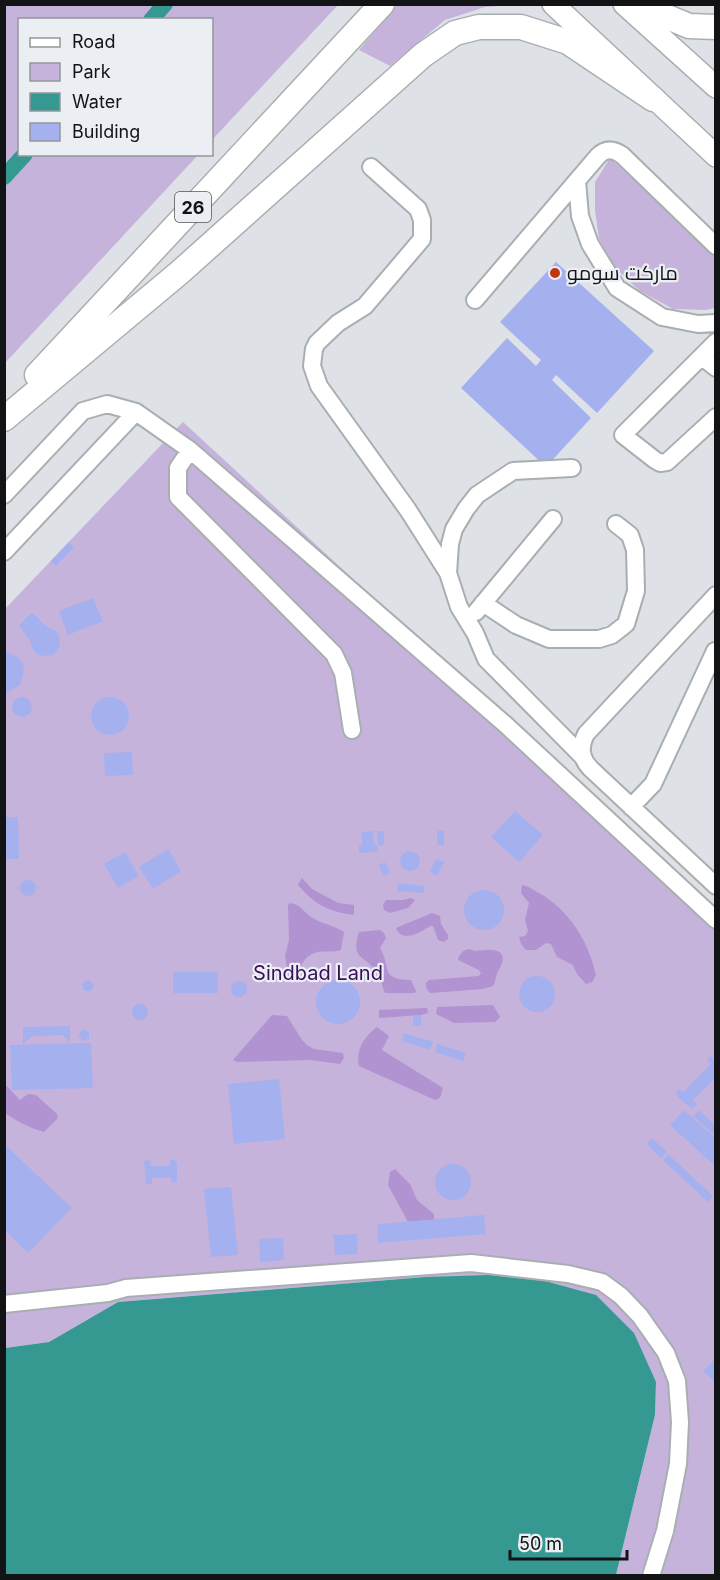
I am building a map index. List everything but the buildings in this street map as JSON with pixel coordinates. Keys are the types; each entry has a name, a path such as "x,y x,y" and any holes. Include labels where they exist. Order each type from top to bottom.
{"highway":[{"name":"26","path":"4,410 382,4"},
{"path":"636,4 689,26 716,27"},
{"path":"4,419 179,273 423,55 455,33 479,27 521,27 568,42 653,99"}],"main road":[{"path":"624,4 716,87"},
{"path":"557,8 716,156"}],"street":[{"path":"475,300 601,152 609,150 618,152 716,246"},
{"path":"371,167 418,209 422,220 422,239 365,306 338,323 317,343 312,366 319,386 408,510 448,573 459,607 486,658 583,757"},
{"path":"578,181 580,216 590,244 617,288 662,317 698,324 716,323"},
{"path":"716,342 623,435 655,460 660,463 667,462 716,417"},
{"path":"702,357 716,368"},
{"path":"4,495 83,411 107,404 136,412 190,450 506,725 716,920"},
{"path":"4,552 136,412"},
{"path":"190,450 178,468 178,497 334,654 343,673 352,730"},
{"path":"448,573 450,544 454,530 477,495 513,471 572,468"},
{"path":"468,622 554,519"},
{"path":"483,603 516,625 549,639 599,639 612,635 626,624 636,591 635,550 630,535 616,524"},
{"path":"716,595 582,741 586,764 716,886"},
{"path":"631,807 653,784 715,651"},
{"path":"4,1304 108,1293 126,1288 471,1263 568,1274 602,1282 621,1296 640,1316 666,1353 678,1381 680,1422 678,1464 667,1522 651,1575"}],"green space":[{"path":"5,4 338,5 213,139 213,18 18,18 18,156 197,156 5,363"},
{"path":"397,5 515,5 485,7 445,20 390,66 359,50"},
{"path":"610,158 715,255 715,308 673,309 640,291 616,269 599,239 595,210 595,182"},
{"name":"Sindbad Land","path":"183,422 715,913 715,1575 616,1575 655,1415 656,1382 425,1277 118,1302 49,1342 5,1348 4,610"}],"shaded area":[{"path":"302,878 312,889 338,903 354,905 354,915 329,909 310,898 298,885"},
{"path":"522,885 550,900 560,908 576,928 593,963 596,975 592,982 586,984 573,965 557,957 551,944 546,943 536,950 526,950 521,944 519,937 525,936 528,931 525,920 529,903 521,893"},
{"path":"411,898 415,900 408,908 390,913 384,910 383,905 386,900"},
{"path":"290,903 299,906 315,919 344,932 341,950 313,954 299,969 287,969 285,956 289,940 288,905"},
{"path":"432,913 440,916 441,924 448,935 448,939 444,942 438,940 433,926 407,936 399,933 396,928"},
{"path":"380,930 386,938 380,948 388,972 394,978 411,980 415,993 385,993 378,973 357,952 359,932"},
{"path":"465,950 493,950 502,954 502,962 493,986 483,989 430,993 426,988 429,980 479,976 481,973 479,970 458,960"},
{"path":"493,1005 500,1017 495,1022 454,1023 436,1014 437,1007"},
{"path":"427,1008 428,1013 421,1015 379,1018 379,1010"},
{"path":"272,1015 287,1016 307,1045 314,1049 343,1053 344,1058 340,1064 311,1060 237,1062 233,1060"},
{"path":"377,1027 389,1036 382,1050 443,1088 440,1098 435,1100 359,1066 358,1054 362,1044"},
{"path":"5,1084 20,1100 28,1094 36,1095 57,1114 58,1118 44,1132 5,1113"},
{"path":"395,1169 410,1184 417,1200 434,1214 434,1220 408,1222 388,1185 390,1172"}],"water":[{"path":"490,1275 545,1281 596,1295 634,1333 656,1382 655,1415 616,1575 5,1575 5,1348 49,1342 118,1302 425,1277"}],"waterway":[{"path":"153,18 165,4"},
{"path":"4,177 23,156"}],"place":[{"name":"ماركت سومو","path":"555,273"}]}
